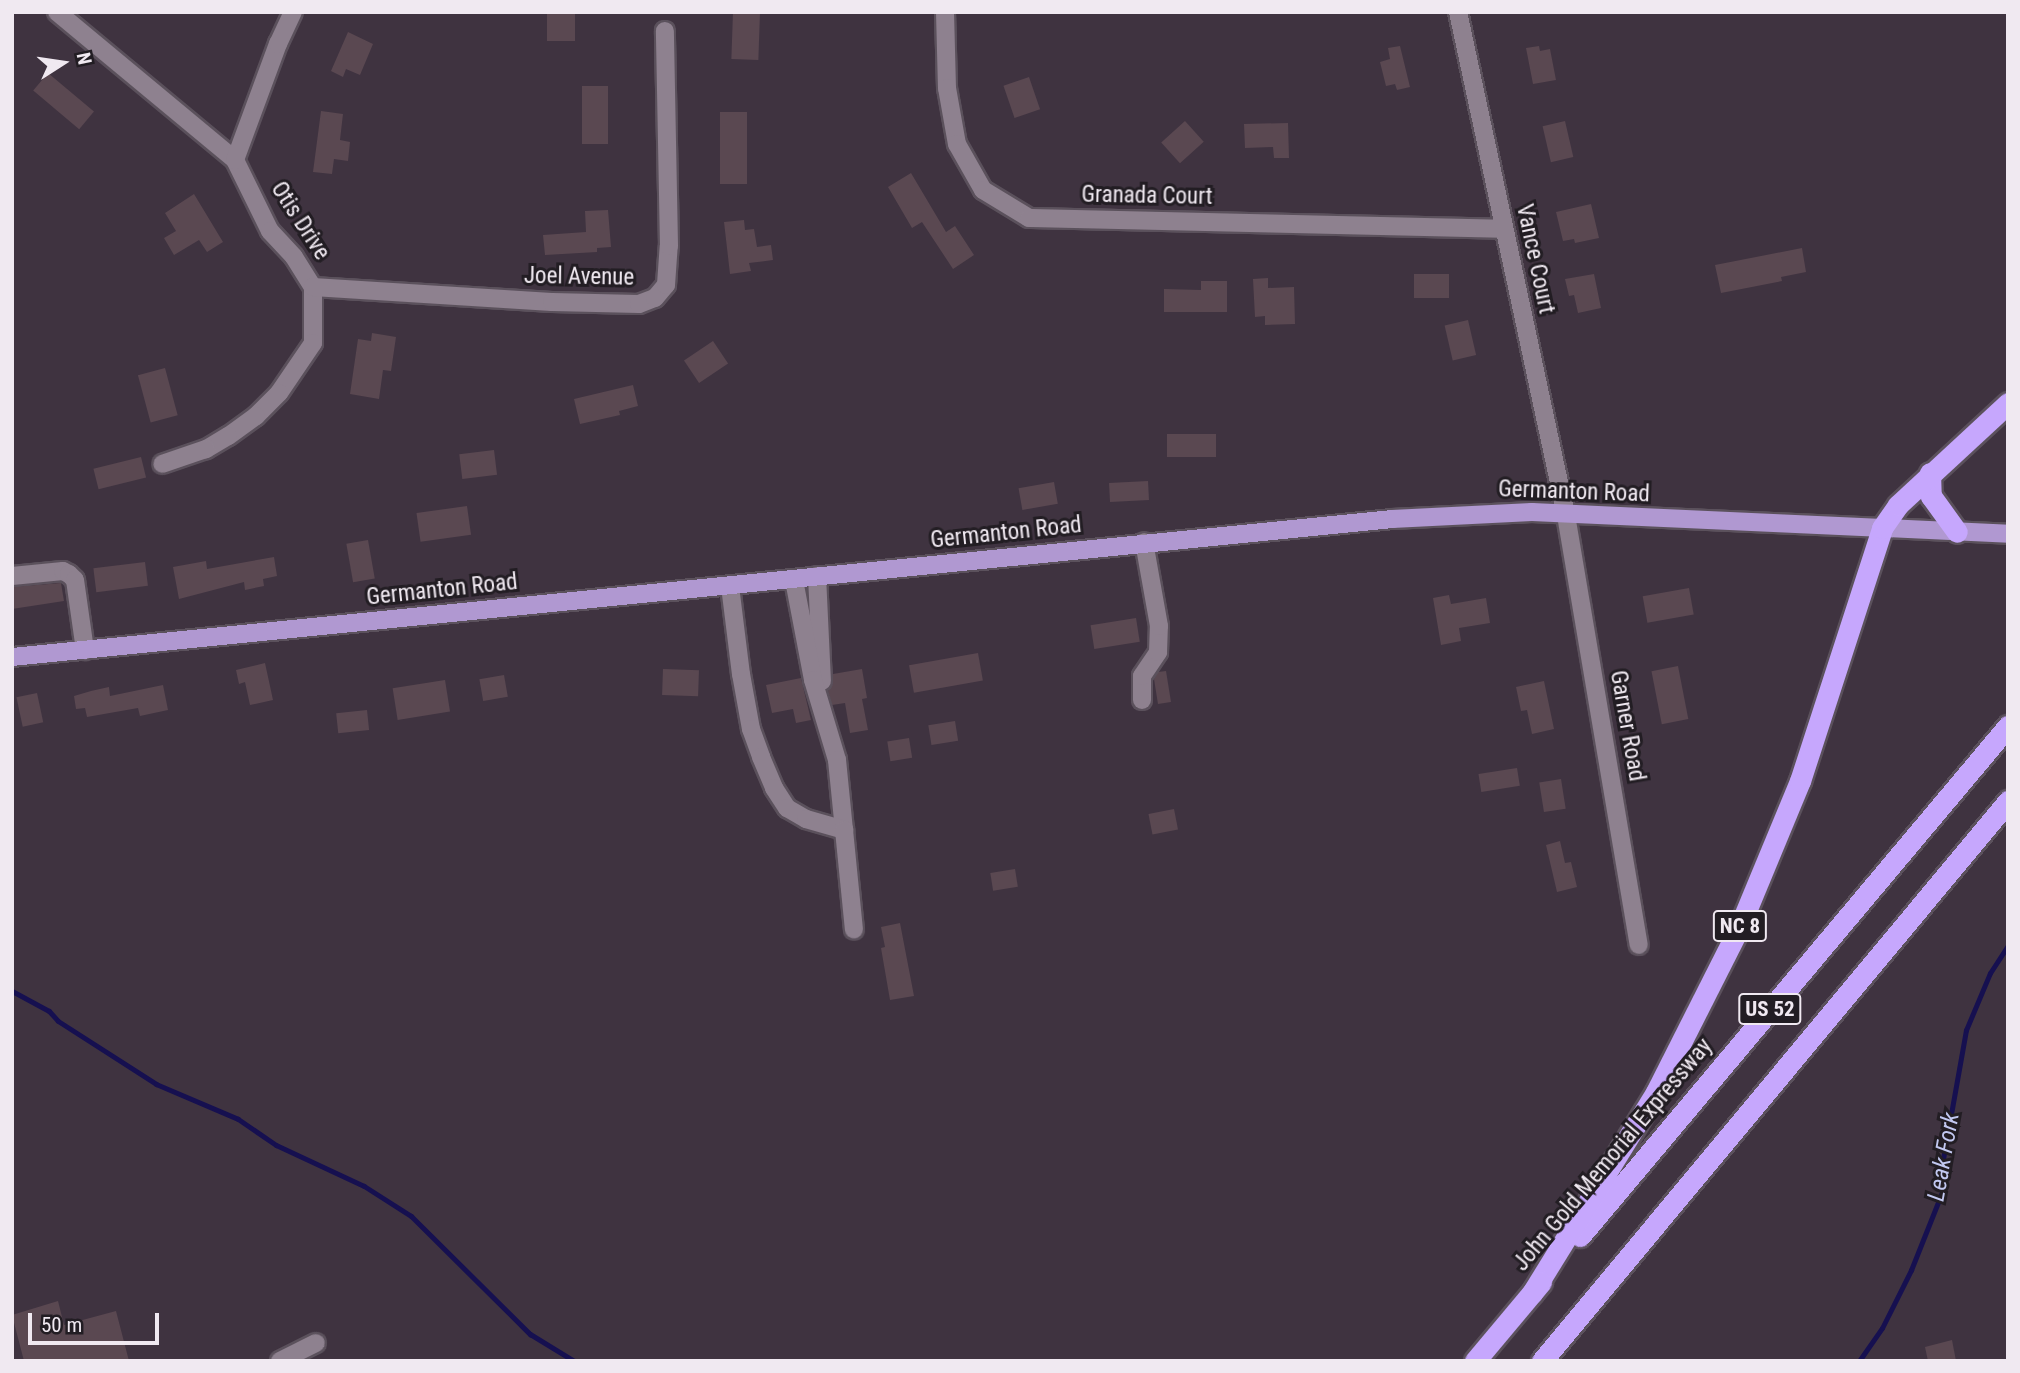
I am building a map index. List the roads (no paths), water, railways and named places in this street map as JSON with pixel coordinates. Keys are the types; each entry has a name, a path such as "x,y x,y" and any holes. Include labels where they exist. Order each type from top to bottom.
{"highway":[{"path":"1882,528 1898,505 1930,473 2008,403"},
{"path":"1930,473 1931,496 1957,532"},
{"name":"NC 8","path":"1532,1293 1656,1092 1739,929 1800,781 1882,528"},
{"name":"John Gold Memorial Expressway","path":"1475,1361 2008,726"},
{"name":"US 52","path":"1542,1361 2008,801"}],"main road":[{"name":"Germanton Road","path":"12,657 1392,519 1532,512 2008,534"}],"street":[{"name":"Otis Drive","path":"57,12 235,160 270,230 294,257 313,288 313,344 279,393 256,416 228,436 206,449 162,464"},
{"path":"235,160 278,44 293,12"},
{"name":"Granada Court","path":"945,12 947,88 957,144 983,190 1029,218 1503,229"},
{"name":"Vance Court","path":"1458,12 1566,514"},
{"name":"Joel Avenue","path":"313,288 552,302 639,304 655,298 666,285 669,246 665,31"},
{"name":"Garner Road","path":"1566,514 1639,945"},
{"path":"1142,699 1142,676 1158,652 1159,626 1144,542"},
{"path":"12,576 63,571 75,580 85,650"},
{"path":"817,576 826,715"},
{"path":"794,580 813,680 826,715 837,760 854,930"},
{"path":"730,586 751,729 774,788 788,808 806,819 844,830"},
{"path":"280,1361 316,1343"}],"waterway":[{"name":"Leak Fork","path":"1859,1361 1882,1328 1911,1270 1942,1192 1943,1159 1966,1030 1990,973 2008,945"},
{"path":"12,991 49,1011 58,1021 156,1084 238,1119 276,1145 364,1186 411,1216 530,1334 574,1361"}]}
